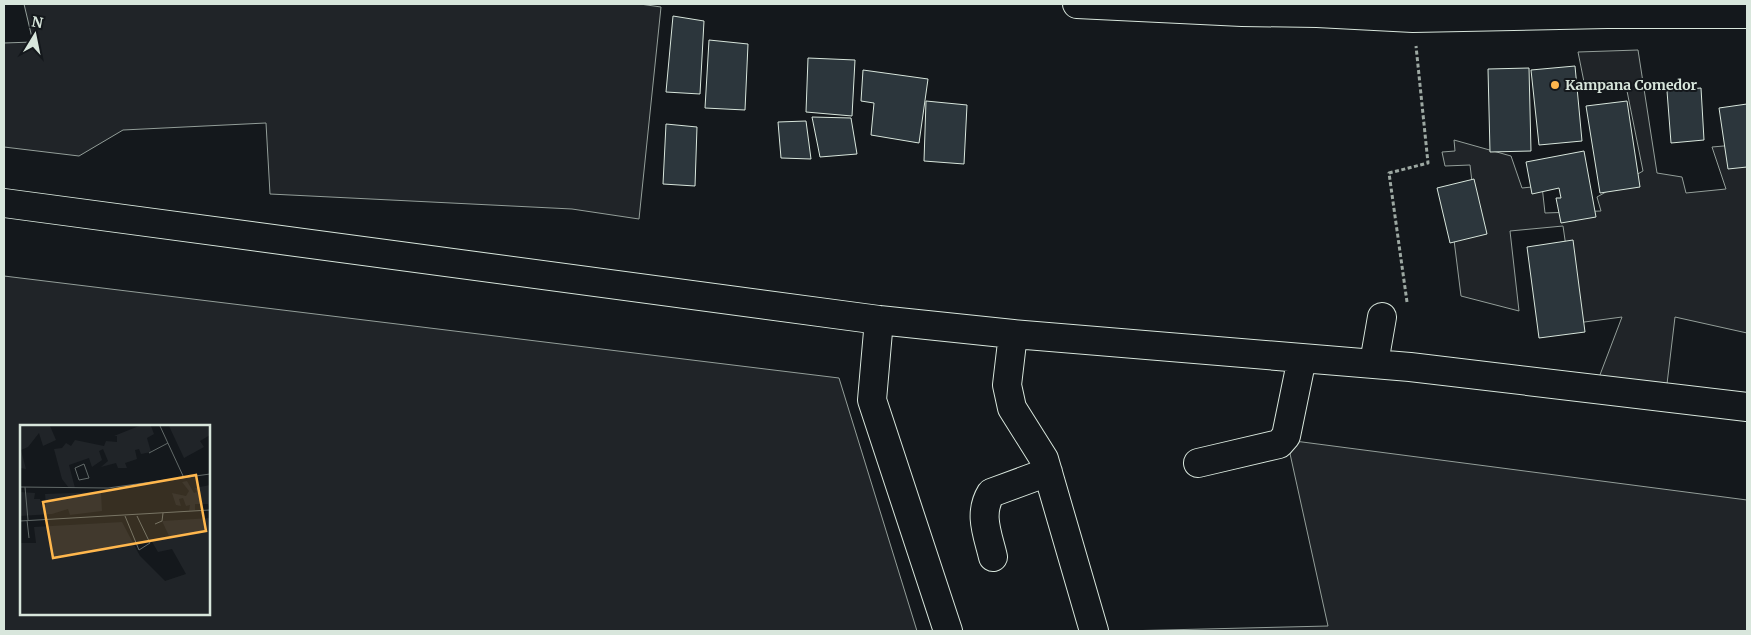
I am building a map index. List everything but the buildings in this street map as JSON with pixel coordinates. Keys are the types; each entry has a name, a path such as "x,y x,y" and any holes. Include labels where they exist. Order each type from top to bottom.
{"street":[{"path":"1077,4 1413,18 1605,9 1747,14"},
{"path":"4,203 879,320 1013,334 1374,364 1747,407"},
{"path":"1374,364 1382,318"},
{"path":"879,320 872,400 948,631"},
{"path":"1013,334 1007,385 1012,408 1044,459 1094,631"},
{"path":"1198,462 1279,444 1286,436 1302,358"},
{"path":"993,557 984,519 986,502 991,493 1048,472"}],"path":[{"path":"1407,303 1389,173 1428,163 1413,18"}],"shaded area":[{"path":"24,4 640,4 661,7 639,219 572,209 270,194 266,123 123,130 79,156 4,147 4,43 33,42"},
{"path":"1638,50 1657,173 1682,177 1686,193 1726,189 1712,147 1747,144 1747,333 1675,317 1667,384 1598,380 1622,317 1577,323 1563,226 1510,231 1519,311 1461,296 1453,232 1477,225 1470,165 1445,166 1442,152 1455,151 1454,140 1511,156 1522,188 1542,186 1545,213 1601,211 1597,197 1643,171 1626,86 1585,87 1578,52"},
{"path":"4,276 839,378 917,631 4,631"},
{"path":"1287,440 1747,500 1747,631 1122,631 1328,626"}],"place":[{"name":"Kampana Comedor","path":"1555,85"}]}
